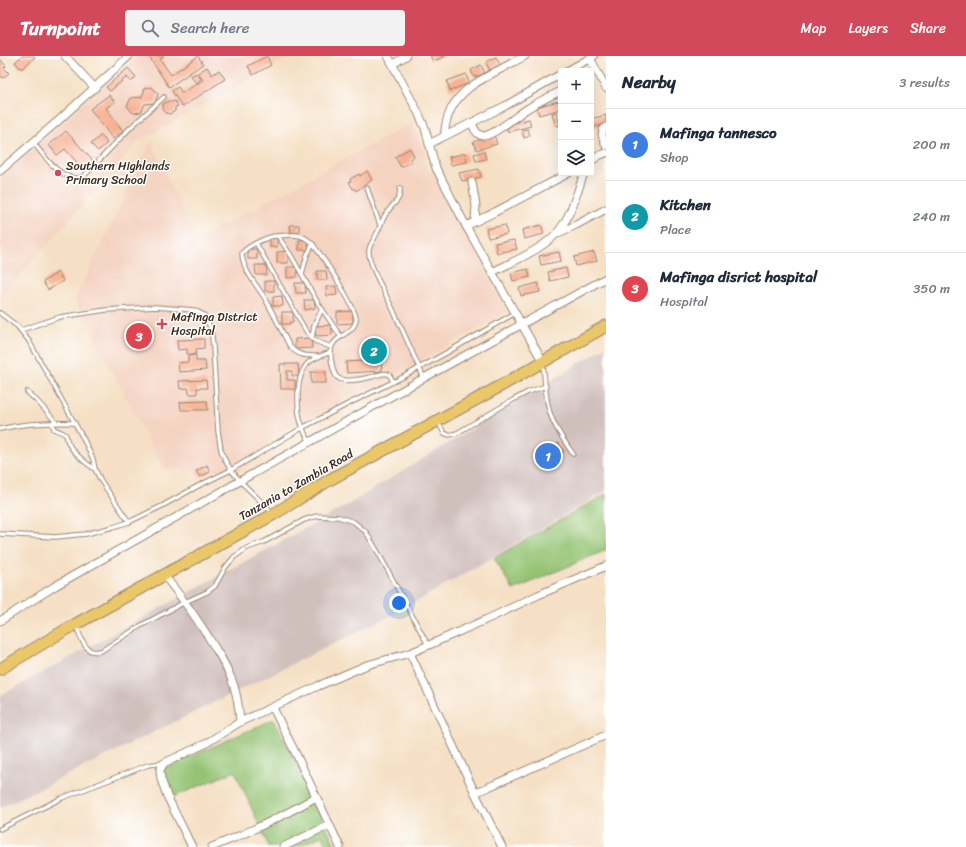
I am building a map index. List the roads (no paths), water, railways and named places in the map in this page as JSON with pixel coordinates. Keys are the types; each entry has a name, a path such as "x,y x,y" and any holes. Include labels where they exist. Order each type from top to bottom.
{"highway":[{"name":"Tanzania to Zambia Road","path":"0,669 76,624 274,514 331,479 606,326"}],"street":[{"path":"65,56 94,88"},
{"path":"0,171 129,56"},
{"path":"388,56 425,128 436,168 466,226 543,362"},
{"path":"393,64 406,56"},
{"path":"445,136 444,130 448,115 455,101 464,91 476,82 525,56"},
{"path":"572,68 592,57 593,68"},
{"path":"594,71 606,88"},
{"path":"429,144 505,106 558,76"},
{"path":"472,122 477,134 482,136 488,135 495,132 531,106 558,92"},
{"path":"594,159 603,154 606,148 602,135 603,130 606,127"},
{"path":"466,226 563,176"},
{"path":"556,234 566,219 583,176"},
{"path":"472,182 476,206 475,221"},
{"path":"492,272 519,259 542,245 556,234 606,209"},
{"path":"0,620 55,586 240,481 606,278"},
{"path":"192,847 167,796 161,779 160,770 164,763 206,744 240,722 353,670 410,653 606,566"},
{"path":"164,575 185,602 210,640 230,676 238,705 240,722"},
{"path":"410,653 475,793 502,847"},
{"path":"273,708 340,847"},
{"path":"475,793 606,735"},
{"path":"212,847 270,822 316,797"},
{"path":"283,847 329,825"}],"lane":[{"path":"33,142 53,166 67,176 76,178 84,176 131,127 164,97"},
{"path":"367,188 380,225"},
{"path":"400,188 398,201 388,211 380,225 369,255 380,283 395,312 424,378"},
{"path":"318,356 302,355 293,351 289,345 265,299 242,260 242,253 246,248 269,237 287,235 300,236 313,244 346,294 356,316 354,327 331,347 333,371 336,377 339,379 348,380 388,374 391,376 393,382"},
{"path":"278,236 322,309 341,337"},
{"path":"256,243 306,331 315,341 331,347"},
{"path":"302,274 307,255 313,244"},
{"path":"21,330 60,317 106,310 164,307 194,310 204,315 211,329 218,430 221,450 230,470 274,514"},
{"path":"312,338 314,326 322,309"},
{"path":"0,313 21,330 29,341 83,438 93,459 95,469 129,522"},
{"path":"0,534 55,537 86,534 129,522 230,470 302,428 419,368 515,313"},
{"path":"310,442 302,428 300,419 297,397 299,383 303,370 308,363 318,356 331,352"},
{"path":"543,362 547,401 551,416 559,433 573,454"},
{"path":"437,420 444,433 449,435 528,392 546,386"},
{"path":"27,392 37,401 54,422 54,429 64,433 71,448 95,469"},
{"path":"0,428 24,424 54,422 75,423"},
{"path":"76,624 83,643 91,651 101,651 140,626 207,592 215,586 225,568 234,557 247,548 264,542 304,520 317,516 339,517 354,522 366,532 428,645"},
{"path":"0,829 62,798 148,765 164,763"}],"place":[{"name":"Southern Highlands Primary School","path":"58,173"},
{"name":"Mafinga District Hospital","path":"162,324"},
{"name":"Mafinga disrict hospital","path":"139,336"},
{"name":"Kitchen","path":"374,351"},
{"name":"Mafinga tannesco","path":"548,456"}]}
